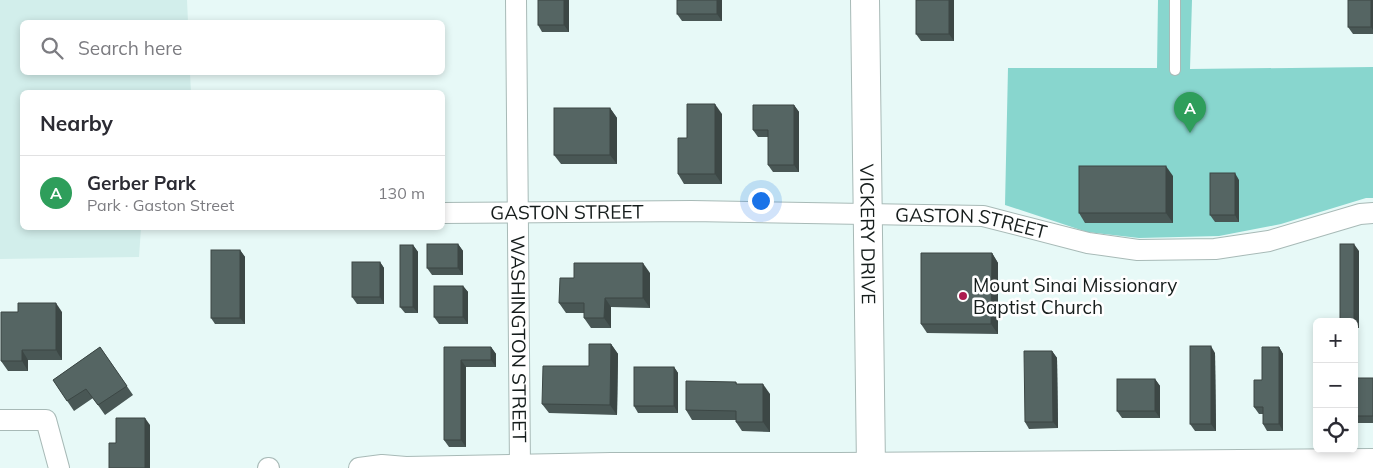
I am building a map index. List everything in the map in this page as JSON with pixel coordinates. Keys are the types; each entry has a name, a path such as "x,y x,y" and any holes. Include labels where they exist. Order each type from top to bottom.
{"street":[{"name":"WASHINGTON STREET","path":"516,0 520,466"},
{"name":"VICKERY DRIVE","path":"865,0 871,465"},
{"name":"GASTON STREET","path":"445,213 691,211 983,216 1088,243 1138,250 1215,250 1269,241 1360,214 1373,212"},
{"path":"0,420 46,420 59,468"},
{"path":"358,468 382,465 406,467 520,466 611,462 871,465 1373,459"}],"lane":[{"path":"1175,70 1176,0"}],"shaded area":[{"path":"0,0 187,0 188,20 20,20 20,75 190,75 191,90 20,90 20,230 141,230 139,257 0,259"},
{"path":"1158,0 1192,0 1190,69 1373,67 1373,198 1366,198 1281,224 1219,236 1139,238 1087,232 1005,205 1008,68 1157,68"}],"building":[{"path":"538,0 564,0 564,25 538,25"},
{"path":"677,0 717,0 717,14 677,14"},
{"path":"916,0 949,0 949,34 916,34"},
{"path":"1348,0 1371,0 1371,27 1348,27"},
{"path":"687,104 715,104 715,174 678,174 678,138 687,138"},
{"path":"753,105 794,105 794,165 768,165 768,130 753,130"},
{"path":"554,108 610,108 610,155 554,155"},
{"path":"1079,166 1166,166 1166,213 1079,213"},
{"path":"1210,173 1235,173 1235,215 1210,215"},
{"path":"427,244 458,244 458,268 427,268"},
{"path":"1340,244 1354,244 1354,318 1340,318"},
{"path":"400,245 413,245 413,307 400,307"},
{"path":"211,250 240,250 240,318 211,318"},
{"path":"921,253 992,253 991,324 921,324"},
{"path":"352,262 380,262 380,297 352,297"},
{"path":"574,263 643,263 643,298 605,298 604,318 584,318 584,303 559,303 560,278 574,278"},
{"path":"434,286 463,286 463,317 434,317"},
{"path":"18,303 56,303 56,350 22,350 22,361 1,361 1,312 18,312"},
{"path":"589,344 611,344 610,405 542,404 543,366 589,366"},
{"path":"1190,346 1211,346 1211,424 1190,424"},
{"path":"100,347 127,386 98,405 86,389 67,401 53,380"},
{"path":"444,347 491,347 491,360 461,360 461,440 444,440"},
{"path":"1262,347 1279,347 1279,424 1263,424 1263,407 1254,407 1254,380 1262,380"},
{"path":"1024,351 1052,351 1053,422 1025,422"},
{"path":"634,367 674,367 674,406 634,406"},
{"path":"1358,378 1373,378 1373,416 1358,416"},
{"path":"1117,379 1155,379 1155,411 1117,411"},
{"path":"686,381 763,384 763,422 736,422 736,411 686,410"},
{"path":"116,418 145,418 145,468 109,468 109,443 116,443"}],"place":[{"name":"Gerber Park","path":"1190,133"},
{"name":"Mount Sinai Missionary Baptist Church","path":"963,296"}]}
